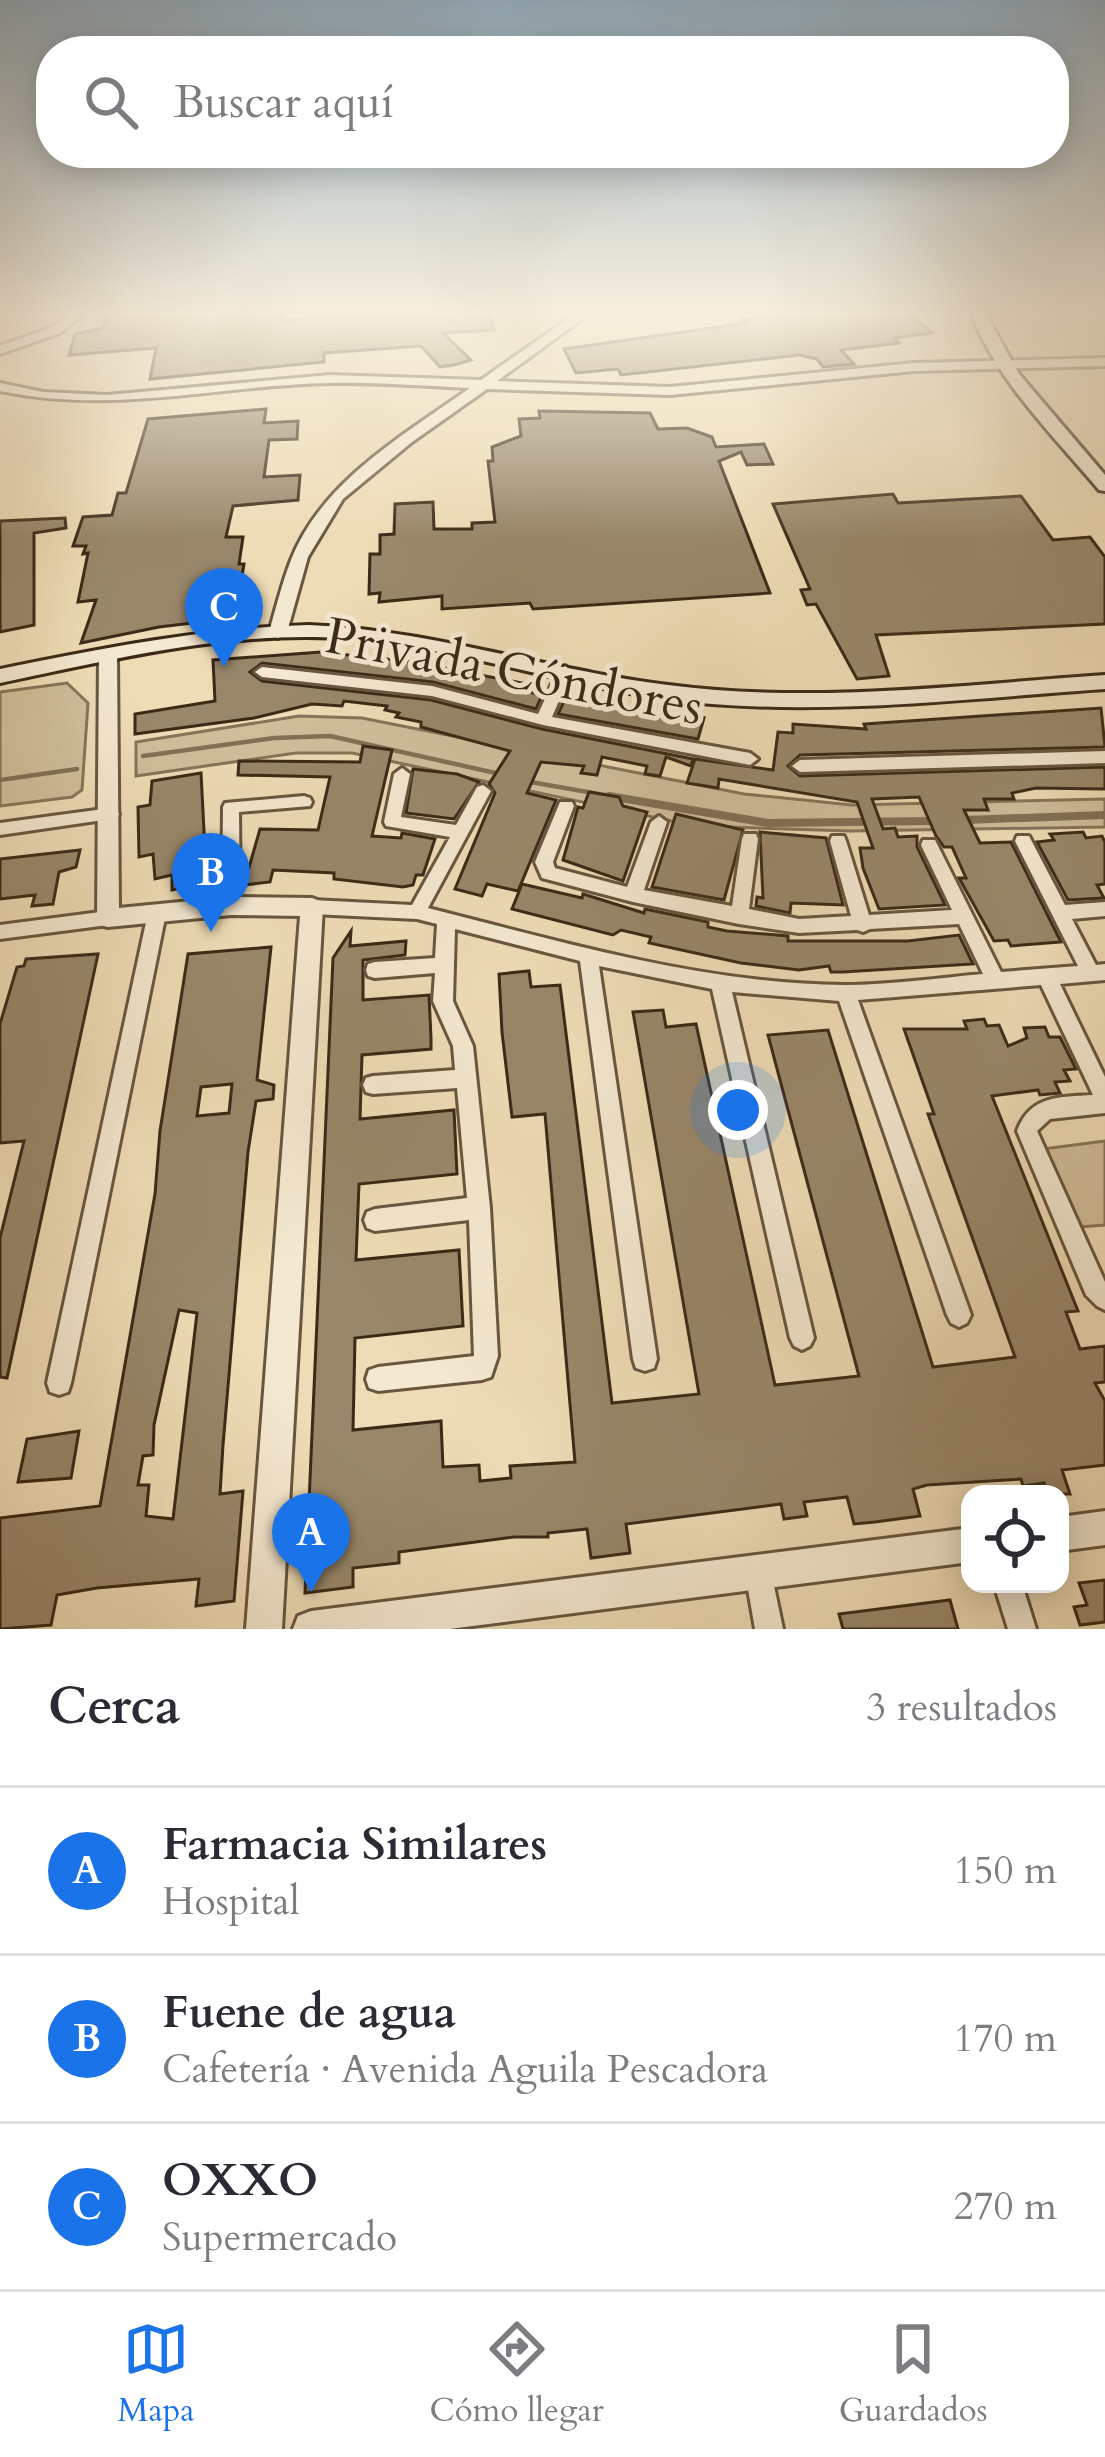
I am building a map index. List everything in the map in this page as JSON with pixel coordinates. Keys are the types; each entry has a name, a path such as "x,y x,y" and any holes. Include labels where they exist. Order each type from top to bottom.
{"main road":[{"path":"1024,387 1105,487"},
{"path":"0,676 278,632 396,638 706,697 758,700 1105,682"}],"street":[{"path":"0,387 43,396 107,399 241,387"},
{"path":"278,632 300,556 337,496 481,387"},
{"path":"547,387 670,391 718,387"},
{"path":"108,656 108,919"},
{"path":"543,721 565,671"},
{"name":"Privada Cóndores","path":"262,672 432,691 543,721 750,759"},
{"path":"800,766 1105,757"},
{"path":"402,774 392,822 461,832"},
{"path":"418,912 484,790"},
{"path":"231,906 231,807 304,802"},
{"path":"566,806 544,862 548,874 634,896 800,926 963,917"},
{"path":"0,829 111,814"},
{"path":"634,896 659,823"},
{"path":"739,917 750,839"},
{"path":"838,841 863,926"},
{"path":"0,932 231,906 312,907 418,912 588,956 719,983 846,993 1098,972 1060,913 1023,841"},
{"path":"929,845 996,981"},
{"path":"264,1629 312,907"},
{"path":"1060,913 1105,909"},
{"path":"59,1383 157,913"},
{"path":"378,1379 482,1368 486,1356 479,1208 466,1078 459,1028 443,1001 446,918"},
{"path":"588,956 645,1359"},
{"path":"375,970 442,965"},
{"path":"1047,977 1105,1101 1037,1112 1028,1120 1027,1131 1094,1288 1105,1298"},
{"path":"719,983 802,1338"},
{"path":"846,993 959,1315"},
{"path":"373,1085 466,1078"},
{"path":"375,1220 479,1208"},
{"path":"1069,1533 1105,1528"},
{"path":"311,1629 527,1615 759,1573 961,1547"},
{"path":"759,1573 769,1629"},
{"path":"1011,1593 1022,1629"}],"shaded area":[{"path":"67,683 88,703 82,790 72,797 0,806 0,692"},
{"path":"299,716 362,718 744,794 852,805 1105,799 1105,827 850,831 695,826 352,753 296,753 136,776 136,742"},
{"path":"1105,1141 1105,1225 1068,1228 1035,1150"}],"building":[{"path":"266,409 264,423 298,421 297,439 269,440 264,477 300,475 298,500 233,506 226,537 243,537 239,564 244,564 235,618 81,643 96,600 78,602 88,553 83,554 86,546 73,546 83,517 112,515 118,493 126,493 148,419"},
{"path":"539,411 650,413 658,429 687,428 712,437 716,447 764,444 773,464 747,465 741,452 719,461 770,593 533,609 530,603 442,609 442,596 379,602 380,593 369,594 370,554 380,554 380,535 394,534 395,504 433,502 434,529 472,529 472,523 495,522 488,461 493,461 492,447 521,436 519,419 540,418"},
{"path":"893,494 898,503 1021,496 1053,540 1090,537 1105,557 1105,624 876,635 889,676 857,679 816,604 807,605 801,590 810,589 773,504"},
{"path":"65,518 66,528 34,533 34,625 0,632 0,521"},
{"path":"321,652 413,662 537,686 533,693 542,695 536,709 433,682 262,663 250,672 262,681 431,700 542,729 693,759 691,766 666,757 660,776 645,774 647,766 602,757 597,775 581,773 584,766 541,762 527,793 556,800 518,891 487,884 482,896 455,889 495,793 489,784 510,751 421,727 421,722 396,717 399,713 385,710 387,706 344,701 342,706 312,704 254,718 135,734 135,714 215,701 213,660"},
{"path":"578,699 704,718 698,739 558,714 564,701"},
{"path":"1101,708 1105,747 800,755 788,766 800,776 1105,767 1105,789 1036,788 1012,793 1014,799 984,799 988,810 964,810 980,843 1011,842 1061,942 1011,946 1008,940 994,941 959,878 966,878 952,847 944,847 936,836 919,797 872,799 883,829 895,828 898,837 917,836 917,847 945,905 879,909 863,868 860,848 873,848 857,802 719,779 718,788 687,783 695,759 773,770 778,732 793,733 793,724 866,729 864,724"},
{"path":"363,746 392,750 372,836 401,838 402,833 435,839 423,875 416,875 413,885 403,887 334,879 334,873 273,870 270,882 244,885 260,829 318,830 330,777 238,775 239,761 360,762"},
{"path":"413,769 479,782 454,819 406,813"},
{"path":"201,773 206,869 201,870 202,884 172,890 172,875 155,879 153,854 139,857 138,807 150,805 152,781"},
{"path":"589,792 619,797 623,806 647,812 623,881 563,860 578,807 583,808"},
{"path":"676,814 743,830 724,900 652,887"},
{"path":"760,832 826,838 843,905 791,903 790,913 756,906 757,897 763,898"},
{"path":"1083,832 1086,838 1102,836 1105,842 1105,884 1097,885 1104,898 1068,900 1037,842 1054,840 1050,834"},
{"path":"80,850 76,867 59,872 53,904 32,906 35,895 0,899 0,859"},
{"path":"522,884 582,898 583,894 644,913 645,909 708,922 708,927 727,931 788,936 788,941 908,941 959,935 973,964 831,972 829,966 799,970 741,963 649,943 651,937 621,930 613,935 512,909"},
{"path":"351,931 350,946 406,941 405,955 363,960 363,1000 429,995 431,1049 362,1055 360,1119 454,1110 457,1174 359,1184 356,1260 459,1250 463,1326 355,1338 353,1430 441,1421 443,1467 479,1465 480,1481 511,1478 510,1466 575,1462 545,1114 512,1117 502,1032 499,974 529,971 531,987 560,985 612,1403 699,1394 633,1012 663,1010 666,1027 696,1024 775,1385 859,1376 768,1035 828,1030 933,1367 1015,1357 928,1114 934,1114 904,1029 967,1029 964,1021 984,1019 987,1026 999,1025 1008,1046 1027,1038 1024,1028 1045,1027 1049,1037 1060,1037 1076,1069 1064,1070 1070,1081 1055,1082 1060,1093 1040,1095 1038,1090 992,1096 1078,1311 1066,1312 1080,1349 1105,1346 1105,1382 1095,1383 1105,1401 1105,1465 1062,1470 1067,1485 1023,1485 1021,1479 927,1485 913,1489 920,1516 875,1522 854,1524 847,1497 804,1502 807,1516 784,1519 781,1504 626,1524 630,1553 591,1558 587,1529 399,1552 399,1563 353,1568 353,1587 305,1593 333,958"},
{"path":"271,947 257,1080 274,1085 273,1099 256,1101 248,1152 220,1494 243,1491 234,1601 196,1606 199,1579 97,1588 57,1595 51,1625 0,1629 0,1518 100,1506 155,1194 160,1131 188,954","holes":["232,1084 229,1113 197,1116 201,1087","179,1310 197,1313 173,1519 146,1516 149,1485 138,1485 143,1456 153,1455 154,1425"]},
{"path":"98,954 7,1378 0,1377 0,1238 24,1141 0,1143 0,1024 17,967 24,966 26,959"},
{"path":"79,1431 71,1478 18,1482 27,1439"},
{"path":"1105,1580 1105,1622 1080,1625 1074,1607 1087,1605 1079,1583"},
{"path":"950,1600 958,1629 843,1629 839,1614"}],"waterway":[{"path":"143,756 274,738 330,736 500,774"},
{"path":"0,780 77,769"},
{"path":"525,781 627,799"},
{"path":"609,796 768,823 933,821"},
{"path":"965,820 1105,815"}],"place":[{"name":"OXXO","path":"224,667"},
{"name":"Fuene de agua","path":"211,932"},
{"name":"Farmacia Similares","path":"311,1592"}]}
